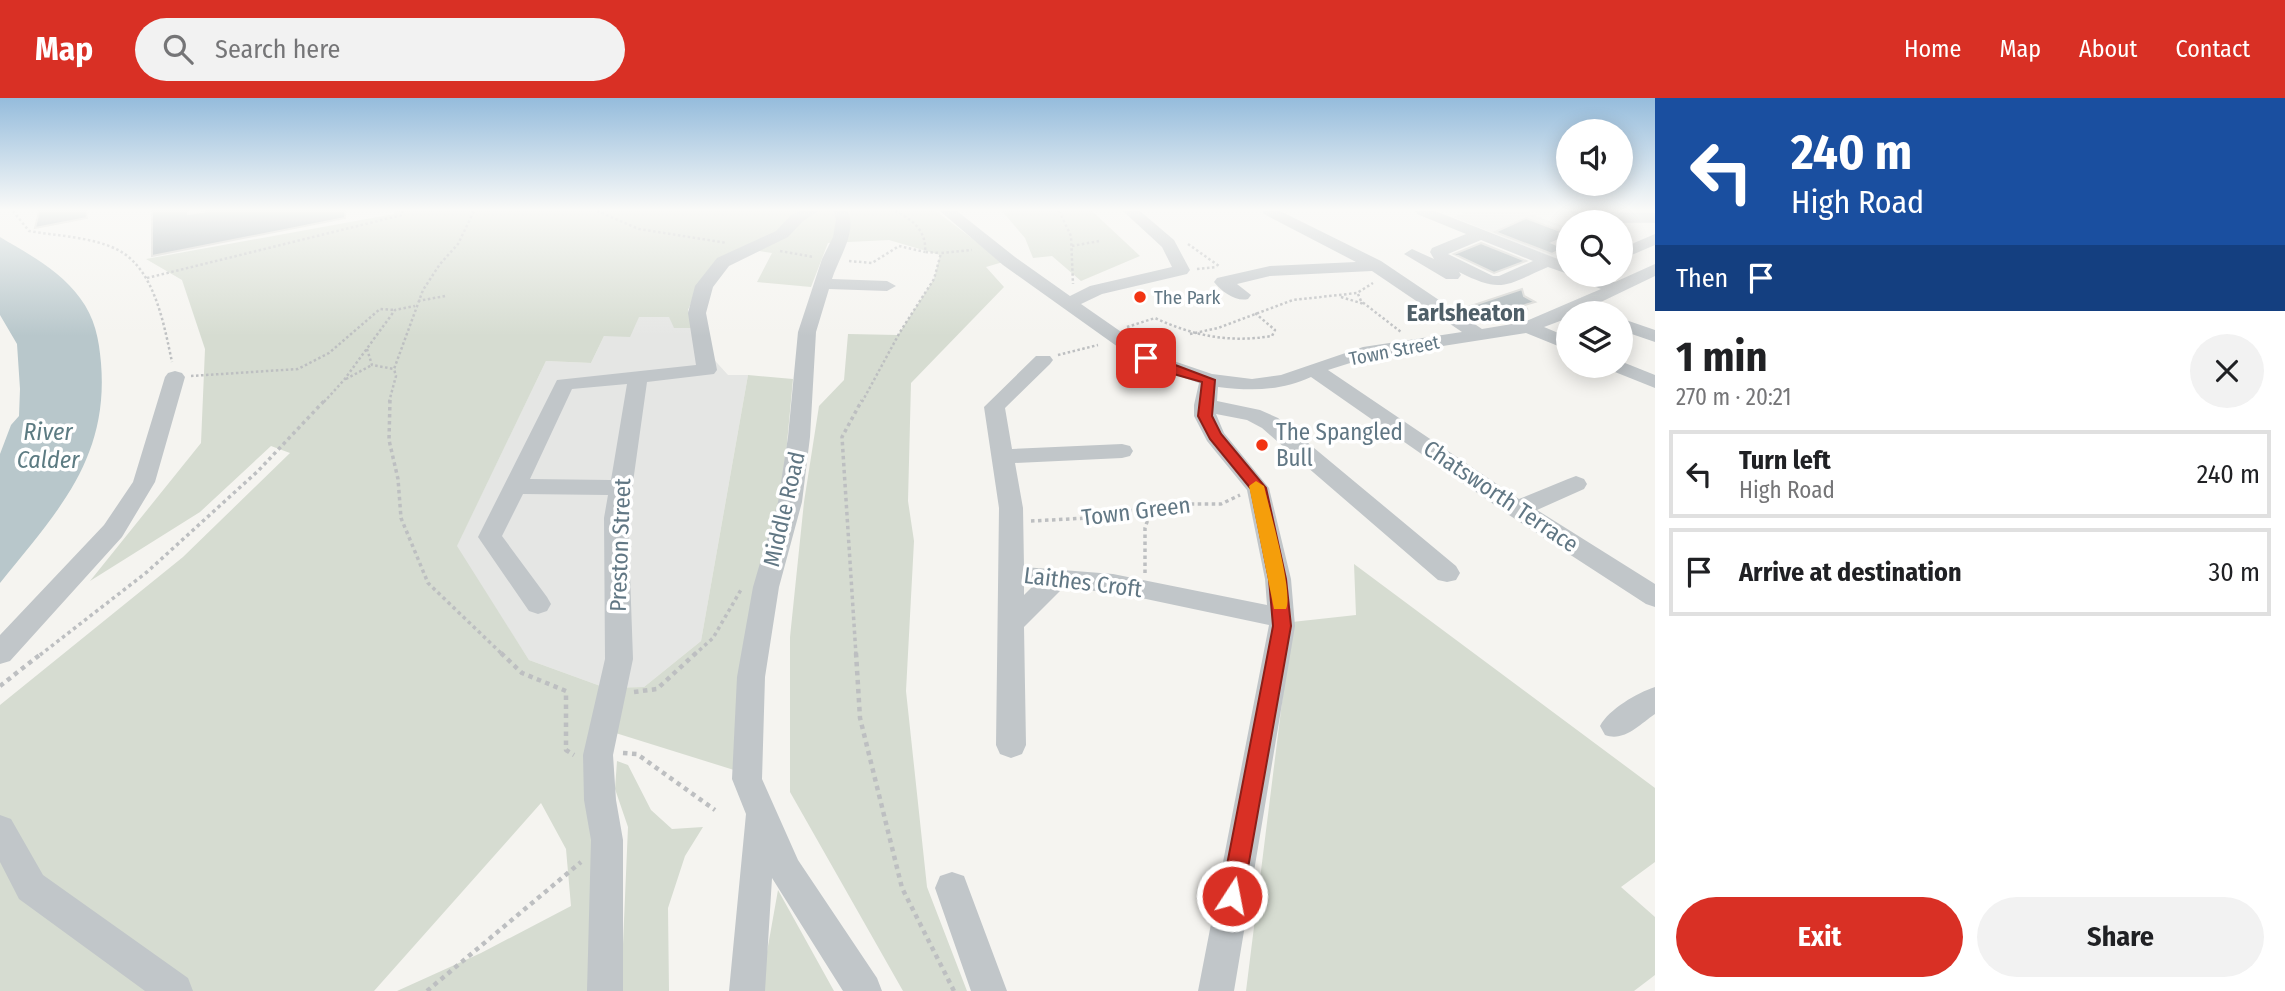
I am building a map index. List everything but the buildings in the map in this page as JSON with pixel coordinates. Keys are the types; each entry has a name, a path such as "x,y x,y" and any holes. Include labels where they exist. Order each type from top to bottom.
{"street":[{"path":"538,604 491,537 564,384 706,370 697,313 704,286 723,262 740,253"},
{"name":"Middle Road","path":"833,253 807,332 799,437 790,502 766,587 751,677 747,779 786,872 864,991"},
{"path":"1000,253 1116,337 1207,392 1270,423 1447,573"},
{"path":"1075,309 1096,290 1181,270 1174,253"},
{"path":"1350,253 1393,275 1481,336"},
{"path":"1438,253 1441,257 1490,281 1502,281 1548,261"},
{"path":"1527,253 1556,264"},
{"path":"1393,275 1420,258 1480,289 1504,291"},
{"path":"1223,282 1270,271 1376,266"},
{"name":"Town Street","path":"1598,301 1615,288 1655,269"},
{"path":"1223,282 1242,295"},
{"path":"823,284 887,286"},
{"name":"Town Street","path":"1207,392 1285,381 1363,353 1481,336 1556,319"},
{"path":"1528,327 1556,339"},
{"path":"1633,328 1655,336"},
{"path":"1011,572 1011,522 1004,456 994,407 1043,360"},
{"name":"Chatsworth Terrace","path":"1313,369 1517,509 1655,597"},
{"path":"1633,373 1655,382"},
{"path":"0,653 113,531 144,482 175,377"},
{"name":"Preston Street","path":"606,991 607,840 600,800 587,755 619,659 616,518 638,377"},
{"path":"1207,392 1205,416 1215,436 1258,488 1278,579 1281,618 1216,991"},
{"path":"1004,456 1122,451"},
{"path":"1517,509 1576,484"},
{"path":"515,486 619,488"},
{"name":"Laithes Croft","path":"1011,745 1011,572 1030,578 1113,583 1281,618"},
{"path":"1011,624 1056,580"},
{"path":"1615,726 1655,699"},
{"name":"Middle Road","path":"747,991 760,811"},
{"path":"0,830 31,887 175,991"},
{"path":"952,888 989,991"}],"path":[{"path":"122,253 139,267 159,304 175,377 298,369 329,353 380,309 395,310 416,306"},
{"path":"146,278 249,253"},
{"path":"450,253 440,264 418,301 406,342 394,369 396,376 389,404 389,440 398,479 401,518 428,583 522,673 566,691 566,750 587,755"},
{"path":"935,253 943,253"},
{"path":"940,253 934,279 900,332 842,437 860,718 901,888 954,991"},
{"path":"1073,253 1072,287 1075,309"},
{"path":"1181,270 1223,282"},
{"path":"1190,334 1228,327 1254,312 1303,297 1357,293 1363,287 1391,279 1393,275"},
{"path":"1357,293 1366,304 1417,345"},
{"path":"418,301 445,296"},
{"path":"1335,296 1366,304"},
{"path":"0,686 146,572 258,471 344,380 395,310"},
{"path":"1043,360 1116,337 1156,318 1190,334 1228,341 1272,336 1275,330 1268,321 1254,312"},
{"path":"367,349 372,365"},
{"path":"344,380 372,365 394,369"},
{"name":"Town Green","path":"1011,522 1088,518 1170,504 1221,504 1236,499 1255,484"},
{"path":"1145,589 1145,528 1152,507"},
{"path":"637,692 657,688 713,638"},
{"path":"637,754 715,810"},
{"path":"427,991 607,840"}],"shaded area":[{"path":"181,253 735,253 698,287 688,310 694,328 674,328 669,317 639,317 630,337 604,336 591,363 546,361 457,546 529,660 606,688 644,687 701,641 748,375 793,379 782,497 734,770 606,730 597,991 397,991 481,953 571,906 566,849 541,803 374,991 0,991 0,705 183,557 290,453 271,446 200,512 90,581 201,443 205,349 182,280 146,259"},
{"path":"770,253 824,253 811,287 757,282 772,253"},
{"path":"932,253 991,253 1003,262 986,267 1004,287 911,383 908,501 914,541 906,691 927,887 967,991 903,991 790,792 790,637 804,502 819,406 844,380 848,334 898,335 934,279 940,255"},
{"path":"1031,253 1136,253 1140,256 1081,281 1052,256 1033,258"},
{"path":"1541,253 1556,253 1556,259"},
{"path":"638,317 670,317 694,328 708,353 728,375 748,375 701,641 644,687 606,688 529,660 456,547 546,361 591,363 604,336"},
{"path":"1354,564 1655,788 1655,862 1621,887 1655,917 1655,975 1634,991 1246,991 1292,622 1356,615"},
{"path":"617,761 628,765 651,810 672,829 703,827 685,856 668,908 669,991 621,991 628,827 615,789"},
{"path":"778,890 834,991 760,991"}],"water":[{"name":"River Calder","path":"0,253 26,253 72,288 93,321 101,363 101,397 96,428 87,457 74,483 41,533 0,583 0,454 11,425 19,416 20,389 17,344 0,315"}],"slow traffic":[{"path":"1256,486 1278,579 1280,604"}],"place":[{"name":"The Park","path":"1140,297"},
{"name":"The Spangled Bull","path":"1262,445"}],"district":[{"name":"Earlsheaton","path":"1466,313"}],"route":[{"path":"1146,358 1209,380 1204,405 1205,416 1215,436 1258,488 1278,579 1282,626 1232,896"}]}
